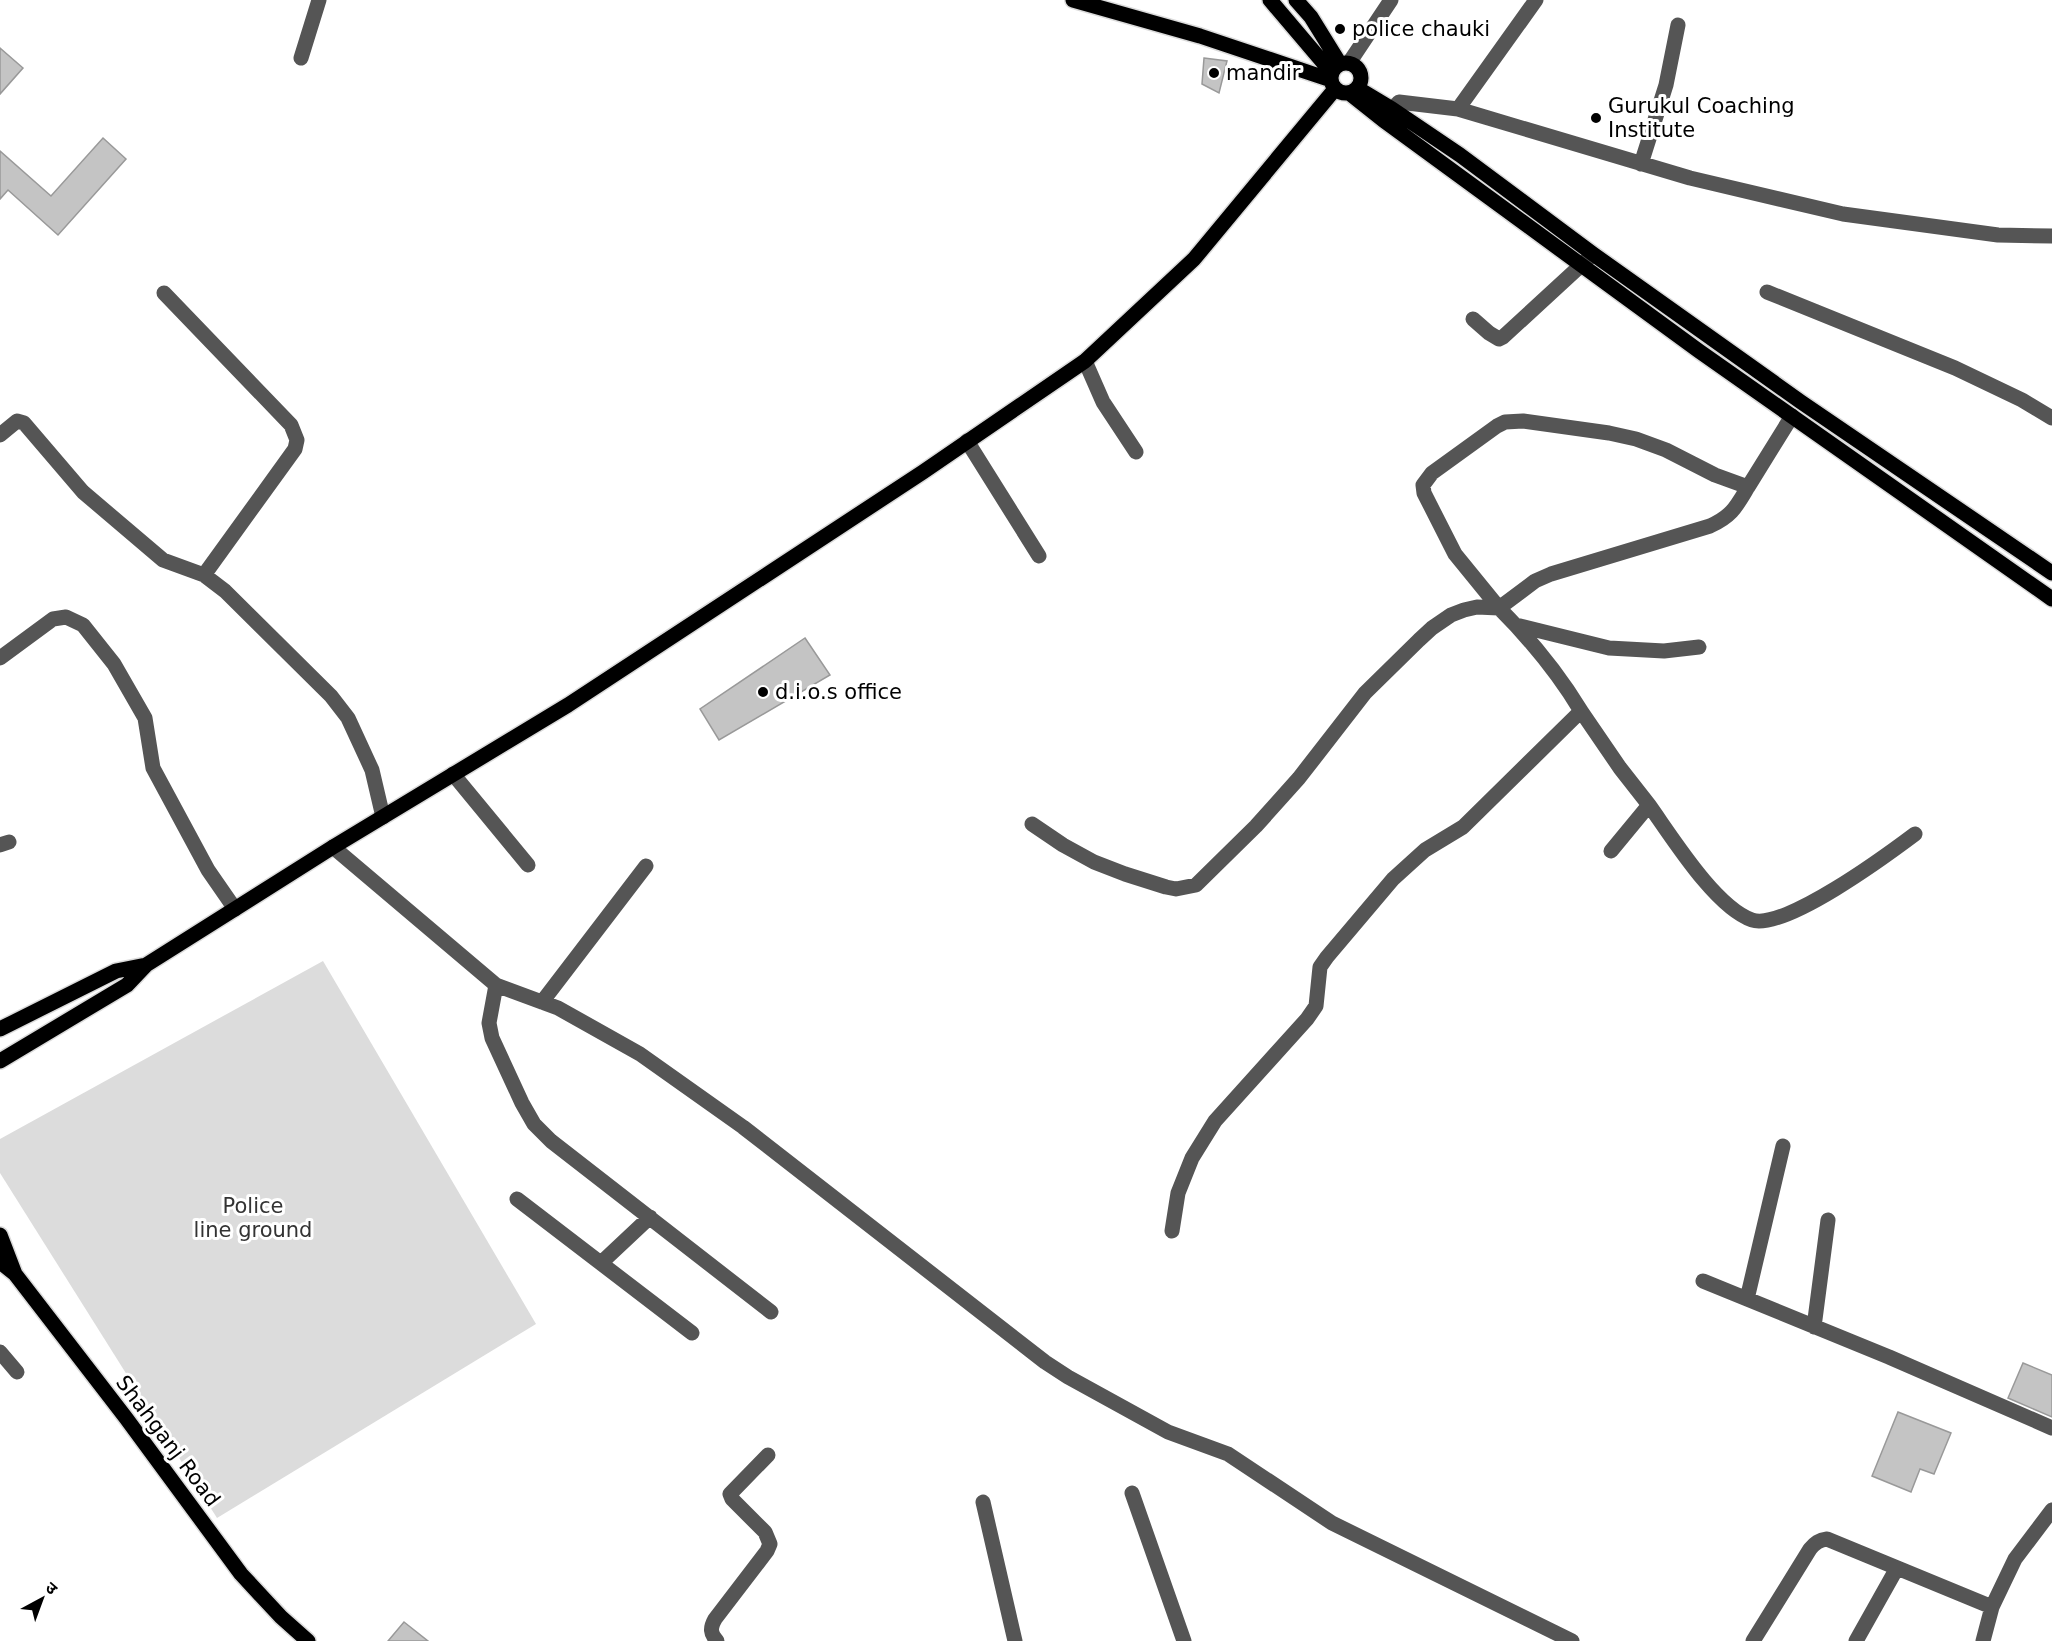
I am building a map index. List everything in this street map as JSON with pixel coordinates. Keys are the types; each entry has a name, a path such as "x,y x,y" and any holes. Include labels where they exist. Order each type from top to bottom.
{"main road":[{"path":"1073,0 1342,78"},
{"path":"1270,0 1342,78 1581,265 2052,599"},
{"path":"1296,0 1311,17 1342,78"},
{"path":"0,1060 127,986 146,965 333,847 568,705 922,472 1085,361 1194,259 1342,78"},
{"path":"1388,115 1460,155 1593,254 1801,402 2052,573"},
{"path":"1890,485 1900,470"},
{"path":"0,1029 116,971 146,965"},
{"path":"0,1235 15,1274"},
{"name":"Shahganj Road","path":"0,1262 15,1274 126,1418 241,1574 281,1617 308,1641"}],"street":[{"path":"301,58 318,0"},
{"path":"1342,78 1391,0"},
{"path":"1458,109 1536,0"},
{"path":"1641,164 1666,85 1678,24"},
{"path":"1388,115 1399,102 1458,109 1690,178 1843,214 1998,235 2052,236"},
{"path":"1473,319 1497,338 1503,337 1593,254"},
{"path":"1767,292 1955,368 2022,400 2052,418"},
{"path":"164,293 291,425 297,440 295,449 204,576"},
{"path":"1085,361 1102,402 1136,452"},
{"path":"1032,824 1094,862 1125,874 1176,889 1196,885 1256,826 1299,778 1365,693 1432,628 1451,615 1464,610 1477,607 1499,608 1535,581 1551,574 1710,526 1725,519 1735,509 1792,416"},
{"path":"0,435 12,423 17,421 24,423 83,492 155,555 172,565 204,576 225,591 331,696 348,718 372,770 383,817"},
{"path":"1748,486 1715,475 1666,450 1636,439 1609,433 1523,422 1505,422 1497,426 1431,473 1423,485 1424,493 1455,554 1563,681 1581,711 1685,856 1715,893 1743,916 1755,921 1771,921 1817,899 1874,864 1915,834"},
{"path":"966,441 1039,556"},
{"path":"0,658 53,618 66,617 83,625 114,664 145,718 153,768 208,870 236,909"},
{"path":"1516,625 1609,648 1664,651 1699,647"},
{"path":"1172,1231 1178,1193 1192,1158 1215,1121 1307,1019 1316,1006 1320,967 1327,957 1393,879 1425,850 1462,827 1581,711"},
{"path":"453,774 528,865"},
{"path":"1611,851 1649,805"},
{"path":"333,847 496,985 574,1017 640,1054 743,1127 1045,1362 1068,1377 1168,1432 1228,1454 1332,1523 1572,1641"},
{"path":"542,1002 646,866"},
{"path":"496,985 489,1023 492,1038 534,1124 551,1141 771,1311"},
{"path":"1747,1299 1783,1146"},
{"path":"517,1199 692,1333"},
{"path":"601,1263 650,1217"},
{"path":"1814,1327 1828,1220"},
{"path":"1703,1281 1889,1357 2052,1428"},
{"path":"0,1352 17,1372"},
{"path":"717,1641 711,1631 715,1619 770,1544 765,1532 731,1497 730,1493 768,1455"},
{"path":"1132,1493 1184,1641"},
{"path":"983,1502 1015,1641"},
{"path":"1983,1641 1992,1607 2015,1559 2052,1510"},
{"path":"1753,1641 1810,1549 1818,1541 1827,1539 1992,1607"},
{"path":"1856,1641 1897,1568"}],"green space":[{"name":"Police line ground","path":"323,961 536,1324 217,1518 0,1173 0,1139"}],"building":[{"path":"0,48 23,68 0,94"},
{"name":"mandir","path":"1204,58 1227,61 1219,93 1202,84"},
{"path":"103,138 126,159 58,235 8,190 0,199 0,151 51,196"},
{"name":"d.i.o.s office","path":"805,638 830,675 719,740 700,709"},
{"path":"2023,1363 2052,1375 2052,1417 2008,1398"},
{"path":"1898,1412 1951,1433 1934,1474 1920,1469 1911,1492 1872,1476"},
{"path":"404,1622 428,1641 388,1641"}],"place":[{"name":"police chauki","path":"1340,29"},
{"name":"mandir","path":"1214,73"},
{"name":"Gurukul Coaching Institute","path":"1596,118"},
{"name":"d.i.o.s office","path":"763,692"}]}
